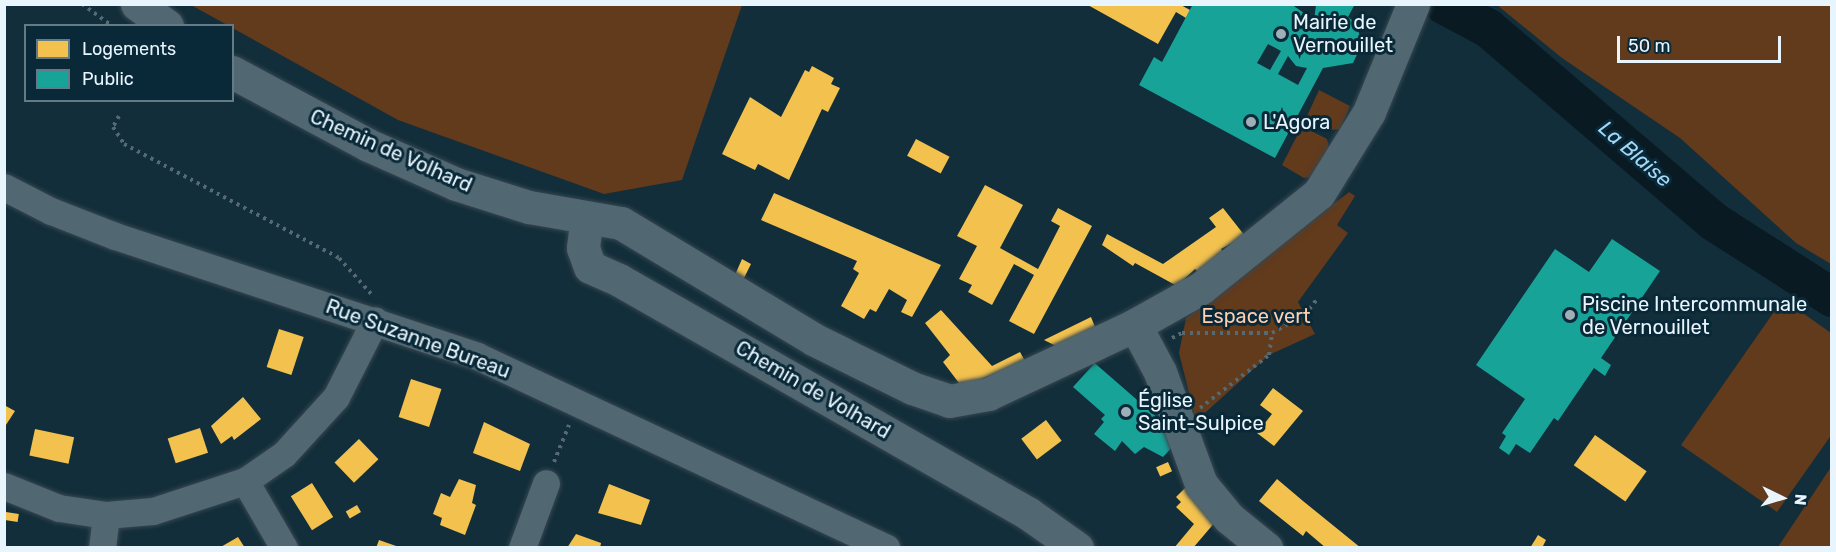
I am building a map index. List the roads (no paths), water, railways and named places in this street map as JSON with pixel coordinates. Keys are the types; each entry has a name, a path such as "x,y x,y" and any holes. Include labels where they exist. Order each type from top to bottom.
{"street":[{"path":"136,4 164,24"},
{"name":"Chemin de Volhard","path":"234,73 368,145 456,183 529,207 621,222 813,339 912,388 949,401 988,394 1141,338 1319,193 1369,112 1412,7"},
{"name":"Rue Suzanne Bureau","path":"4,187 51,211 115,236 375,320 477,356 886,548"},
{"name":"Chemin de Volhard","path":"593,219 585,231 583,248 590,267 629,285 1029,514 1077,548"},
{"path":"4,486 58,508 106,515 153,512 245,481 284,454 336,397 375,320"},
{"path":"1141,338 1180,423 1201,484 1229,518 1266,548"},
{"path":"245,481 284,548"},
{"path":"522,548 546,483"},
{"path":"102,548 106,515"}],"waterway":[{"name":"La Blaise","path":"1443,4 1488,28 1713,221 1832,297"}],"place":[{"name":"Mairie de Vernouillet","path":"1281,34"},
{"name":"L'Agora","path":"1251,122"},
{"name":"Piscine Intercommunale de Vernouillet","path":"1570,315"},
{"name":"Église Saint-Sulpice","path":"1126,412"}],"park label":[{"name":"Espace vert","path":"1256,316"}]}
